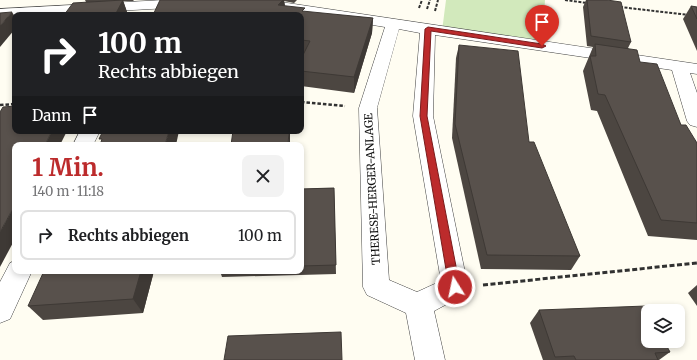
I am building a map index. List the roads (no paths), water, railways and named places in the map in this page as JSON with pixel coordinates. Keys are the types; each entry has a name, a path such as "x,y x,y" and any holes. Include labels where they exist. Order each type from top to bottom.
{"street":[{"path":"51,12 154,10 200,3"},
{"path":"260,3 688,67 697,121"},
{"path":"0,13 12,13"},
{"name":"THERESE-HERGER-ANLAGE","path":"393,24 368,108 376,287 418,305"},
{"path":"428,29 424,116 455,287 418,305 425,331 430,360"},
{"path":"0,310 18,274"}]}
